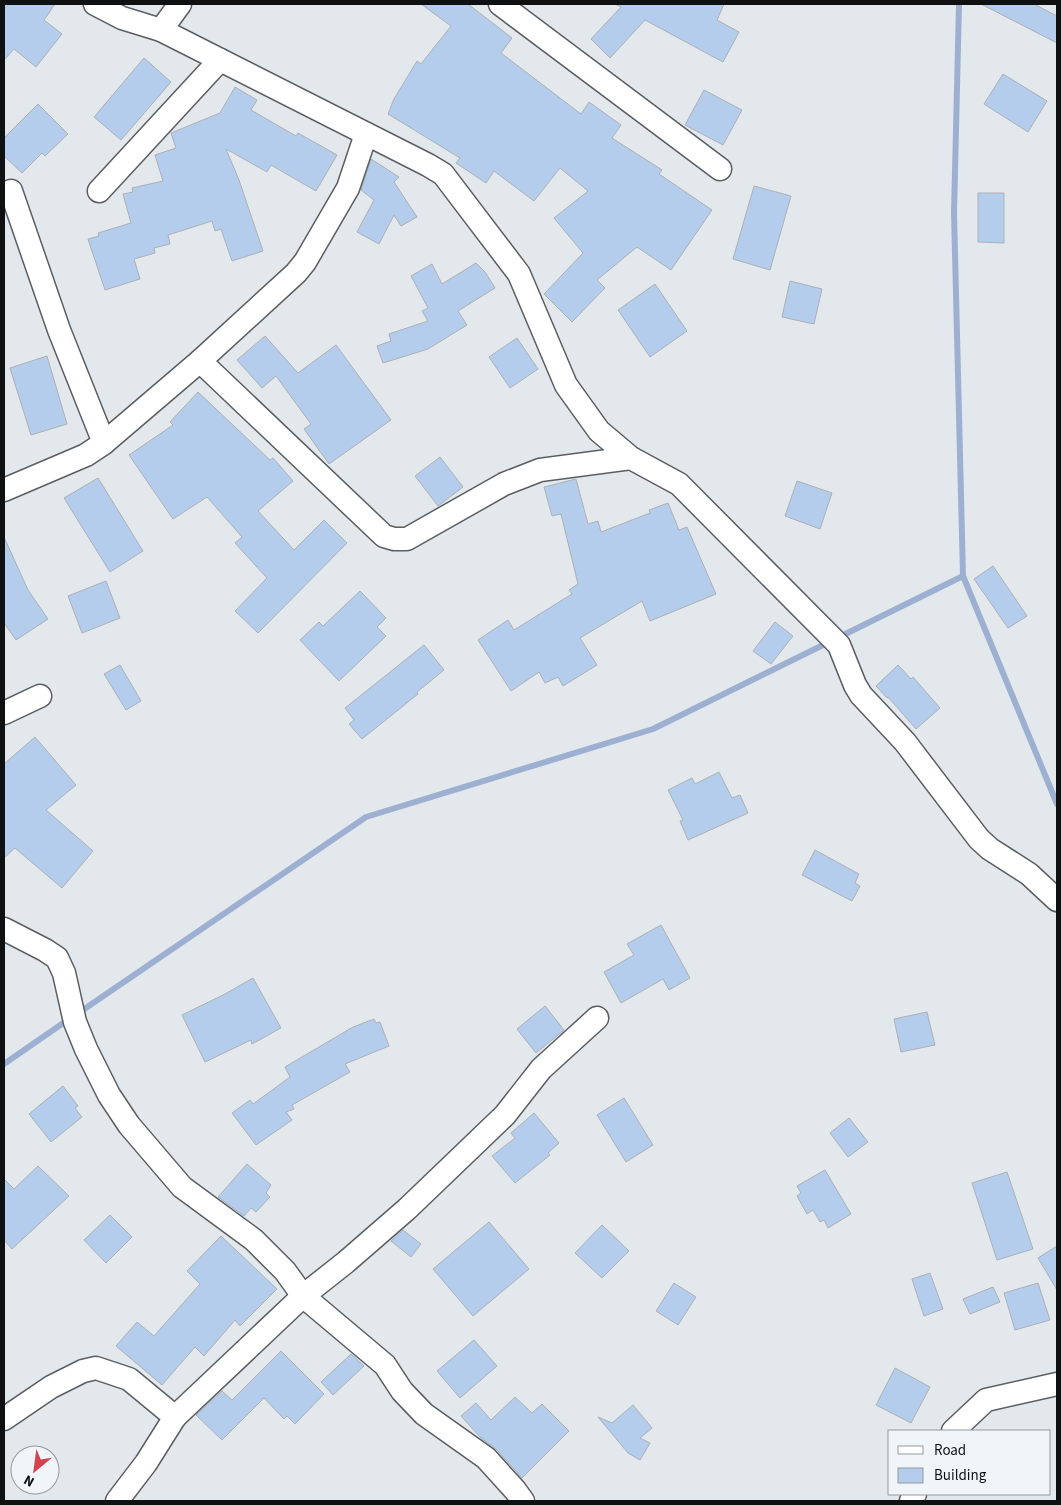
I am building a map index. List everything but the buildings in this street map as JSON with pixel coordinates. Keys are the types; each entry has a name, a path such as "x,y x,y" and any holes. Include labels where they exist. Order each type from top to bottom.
{"street":[{"path":"95,4 122,18 161,30 443,174 519,274 566,385 599,431 631,458 679,484 839,645 861,695 905,742 979,839 1029,874 1057,900"},
{"path":"161,30 180,4"},
{"path":"500,4 720,168"},
{"path":"99,190 220,60"},
{"path":"4,490 86,455 104,443 200,361 296,273 305,262 348,188 366,134"},
{"path":"11,191 59,330 104,443"},
{"path":"200,361 384,536 394,539 407,539 504,484 540,470 631,458"},
{"path":"4,713 40,696"},
{"path":"4,929 45,950 56,958 64,973 75,1022 109,1095 129,1125 182,1187 254,1240 285,1271 302,1296 385,1366 402,1391 424,1414 486,1458 523,1501"},
{"path":"117,1501 146,1463 175,1417 302,1296 346,1262 407,1209 505,1115 542,1069 597,1018"},
{"path":"4,1419 52,1387 83,1371 96,1368 129,1379 175,1417"},
{"path":"954,1430 986,1400 1057,1384"}],"waterway":[{"path":"959,4 954,213 963,576 1057,804"},
{"path":"77,1014 366,817 653,729 963,576"},
{"path":"4,1064 69,1019"}]}
